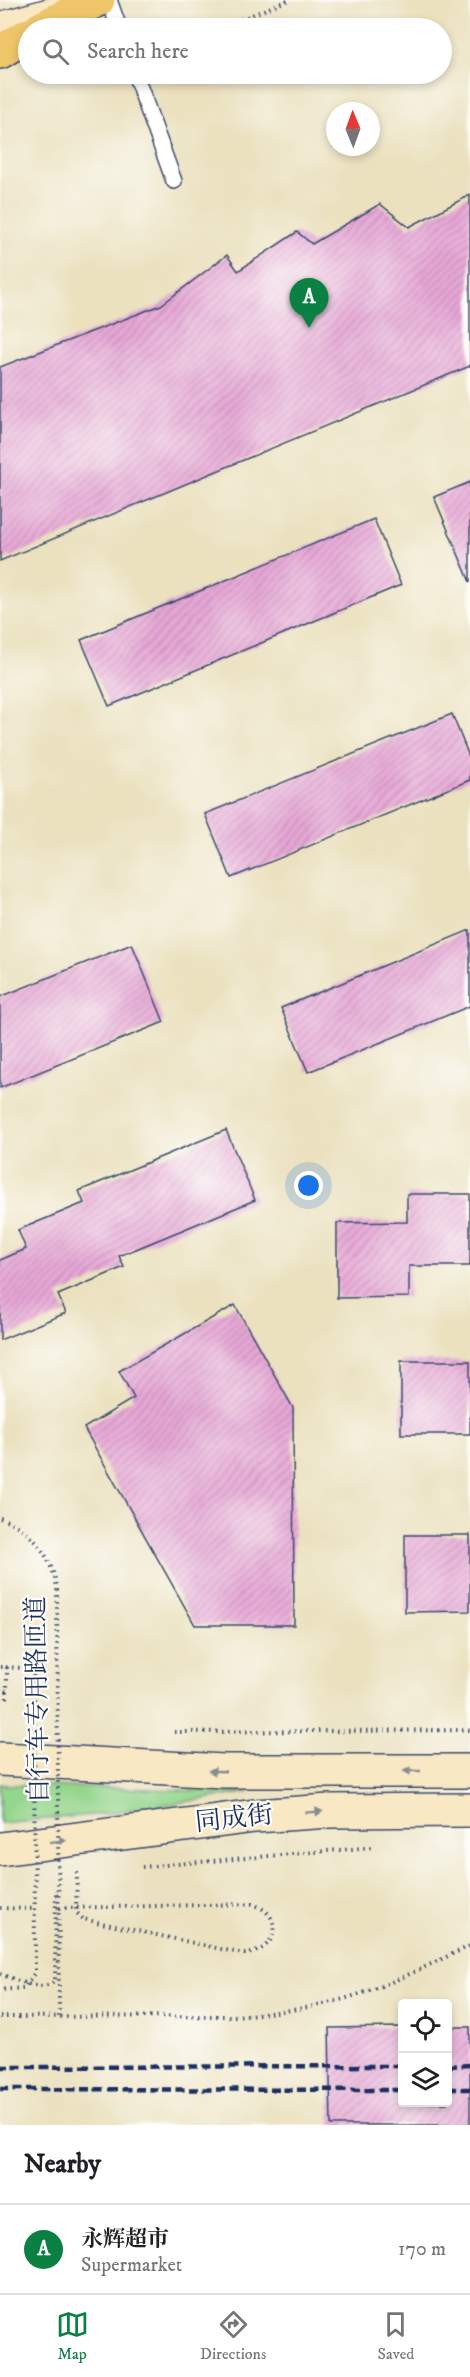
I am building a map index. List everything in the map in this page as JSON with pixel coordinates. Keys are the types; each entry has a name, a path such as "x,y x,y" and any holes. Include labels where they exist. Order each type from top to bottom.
{"main road":[{"path":"58,18 97,0"},
{"path":"0,31 18,30"},
{"path":"0,52 18,40"},
{"name":"同成街","path":"0,1759 224,1771 470,1771"},
{"name":"同成街","path":"0,1849 255,1816 330,1811 470,1810"}],"lane":[{"path":"109,0 115,18"},
{"path":"139,84 174,181"}],"path":[{"path":"244,18 289,0"},
{"name":"自行车专用路匝道","path":"0,1518 18,1526 39,1545 54,1570 57,1588 59,2017"},
{"path":"0,1667 25,1668 33,1673 34,1678 35,1909 35,1972 24,1988 0,1990"},
{"path":"7,1667 7,1701"},
{"path":"0,1690 7,1691"},
{"path":"23,1725 46,1726"},
{"path":"57,1727 68,1728"},
{"path":"168,1732 470,1730"},
{"path":"140,1868 383,1846"},
{"path":"55,1871 85,1871"},
{"path":"59,1908 252,1904 265,1910 273,1920 272,1939 261,1950 244,1954 83,1919 76,1912 76,1871"},
{"path":"33,1872 44,1872"},
{"path":"0,1974 40,1986 50,1985 56,1977 56,1891"},
{"path":"0,1908 35,1909"},
{"path":"0,2016 268,2014 337,2001 373,1989 470,1946"}],"green space":[{"path":"0,1784 250,1792 102,1814 0,1823"}],"building":[{"path":"470,195 470,366 0,561 0,367 161,305 227,255 238,271 297,232 312,244 380,204 409,227"},
{"path":"470,482 470,582 434,497"},
{"path":"374,519 401,585 109,706 81,640"},
{"path":"452,714 470,759 470,780 231,878 205,814"},
{"path":"470,930 470,1006 308,1072 281,1008"},
{"path":"132,944 164,1022 0,1088 0,997"},
{"path":"226,1130 255,1200 119,1256 124,1267 58,1295 66,1313 0,1340 0,1260 26,1249 18,1230 84,1203 79,1191"},
{"path":"407,1194 470,1194 470,1266 409,1266 409,1297 337,1298 337,1223 407,1222"},
{"path":"235,1305 293,1408 294,1625 195,1625 84,1428 134,1398 119,1371"},
{"path":"401,1361 470,1361 470,1434 401,1434"},
{"path":"405,1535 470,1535 470,1611 405,1612"},
{"path":"398,2027 398,2107 452,2107 452,2027 470,2027 470,2125 331,2125 329,2028"}],"railway":[{"path":"452,2066 470,2065"},
{"path":"0,2067 398,2066"},
{"path":"0,2089 398,2090"},
{"path":"452,2089 470,2089"}],"place":[{"name":"永辉超市","path":"309,328"}]}
